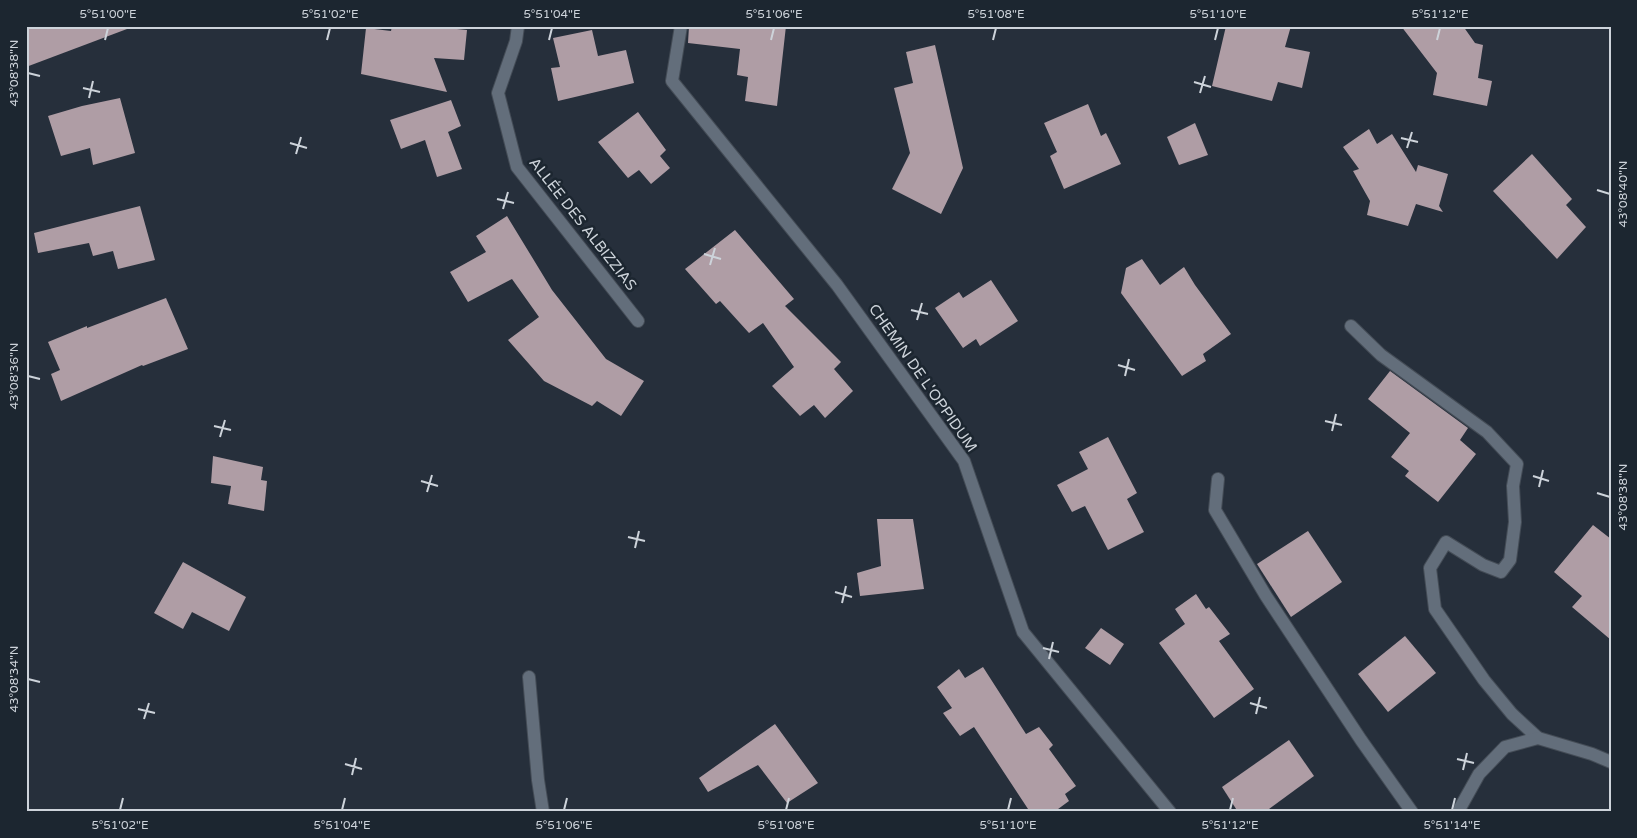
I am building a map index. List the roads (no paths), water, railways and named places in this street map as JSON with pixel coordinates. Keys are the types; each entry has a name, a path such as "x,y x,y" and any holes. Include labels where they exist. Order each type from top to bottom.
{"street":[{"name":"ALLÉE DES ALBIZZIAS","path":"518,26 516,41 498,94 517,167 638,322"},
{"name":"CHEMIN DE L'OPPIDUM","path":"682,26 672,81 837,285 964,461 1023,632 1170,812"},
{"path":"1351,326 1381,355 1487,432 1517,464 1513,486 1515,522 1510,560 1501,572 1483,565 1446,542 1430,568 1435,609 1484,680 1512,714 1538,738 1592,754 1611,762"},
{"path":"1218,479 1215,510 1266,596 1361,740 1412,812"},
{"path":"529,677 538,780 543,812"},
{"path":"1459,812 1479,774 1505,747 1538,738"}]}
